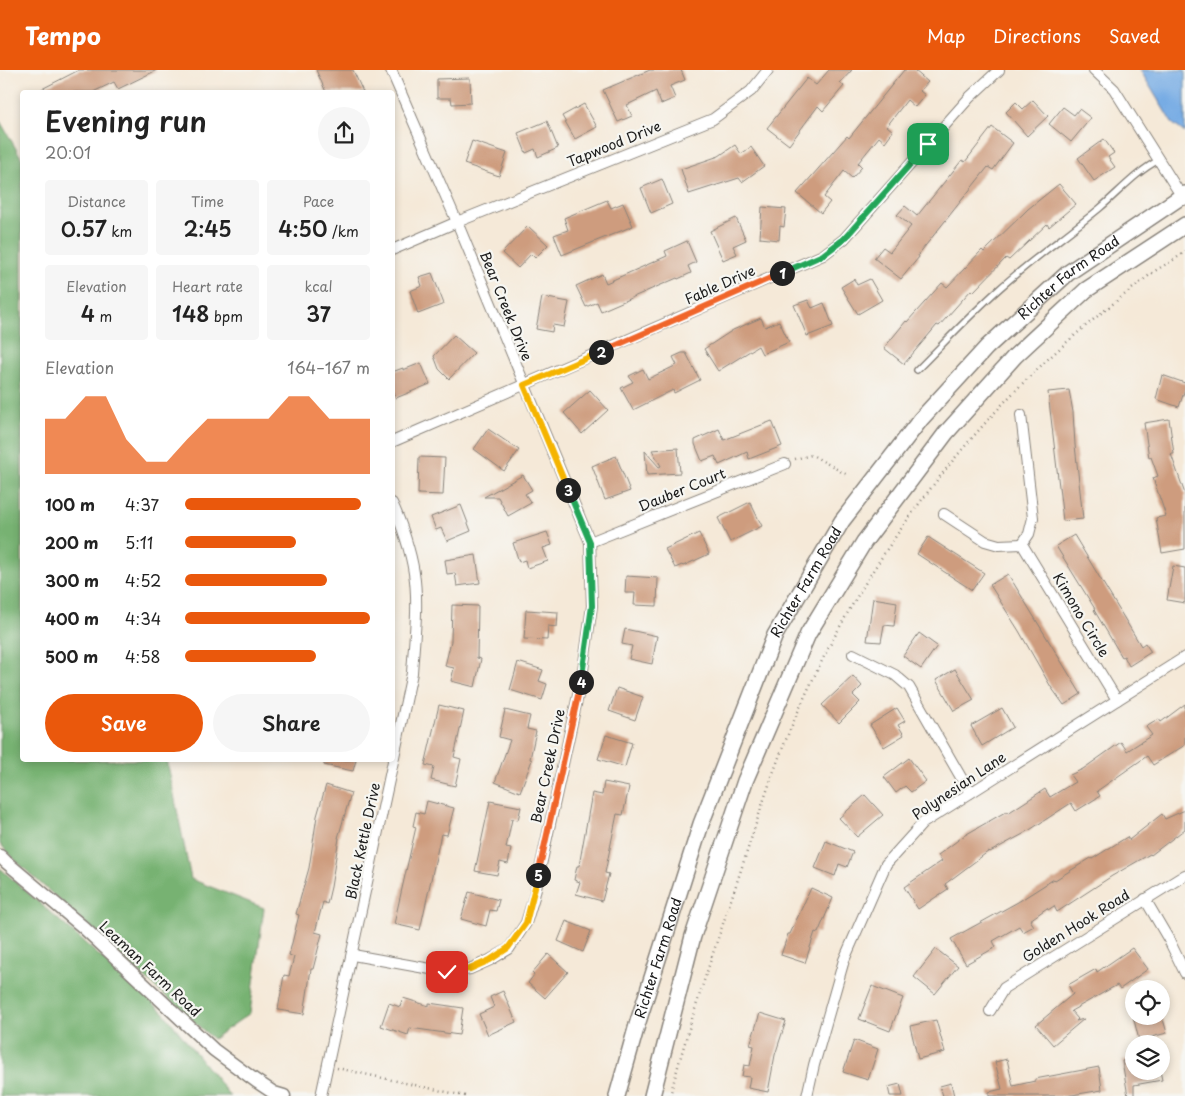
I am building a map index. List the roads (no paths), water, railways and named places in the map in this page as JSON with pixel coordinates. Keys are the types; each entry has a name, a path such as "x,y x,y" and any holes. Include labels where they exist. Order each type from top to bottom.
{"main road":[{"name":"Richter Farm Road","path":"617,1096 636,1026 701,824 775,635 842,521 921,419 987,347 1068,273 1184,197"},
{"name":"Richter Farm Road","path":"652,1096 694,936 745,781 808,634 864,542 946,433 1015,356 1086,290 1185,224"}],"street":[{"name":"Bear Creek Drive","path":"353,955 447,972 470,969 490,960 508,948 526,923 534,896 582,677 592,606 590,542 457,222 391,70"},
{"name":"Tapwood Drive","path":"395,249 713,119 751,90 768,70"},
{"name":"Fable Drive","path":"395,441 823,255 844,239 970,97 999,70"},
{"path":"1094,70 1114,89 1184,197"},
{"path":"944,514 985,541 999,545 1022,544 1029,534 1033,518 1021,415"},
{"name":"Dauber Court","path":"590,542 785,464"},
{"name":"Black Kettle Drive","path":"395,509 414,573 416,621 412,673 395,754"},
{"name":"Kimono Circle","path":"1022,544 1117,700"},
{"path":"853,654 894,675 909,687 970,794"},
{"name":"Polynesian Lane","path":"807,1096 844,960 886,864 923,823 1185,656"},
{"name":"Black Kettle Drive","path":"322,1096 393,762"},
{"name":"Leaman Farm Road","path":"0,856 83,927 214,1050 256,1081 284,1096"},
{"name":"Golden Hook Road","path":"990,1011 1004,988 1185,875"},
{"path":"1145,900 1169,940 1185,973"}],"lane":[{"path":"917,370 998,290 1099,209 1130,183 1144,168 1159,160"}],"water":[{"path":"1140,70 1185,70 1185,133 1172,123"}]}
